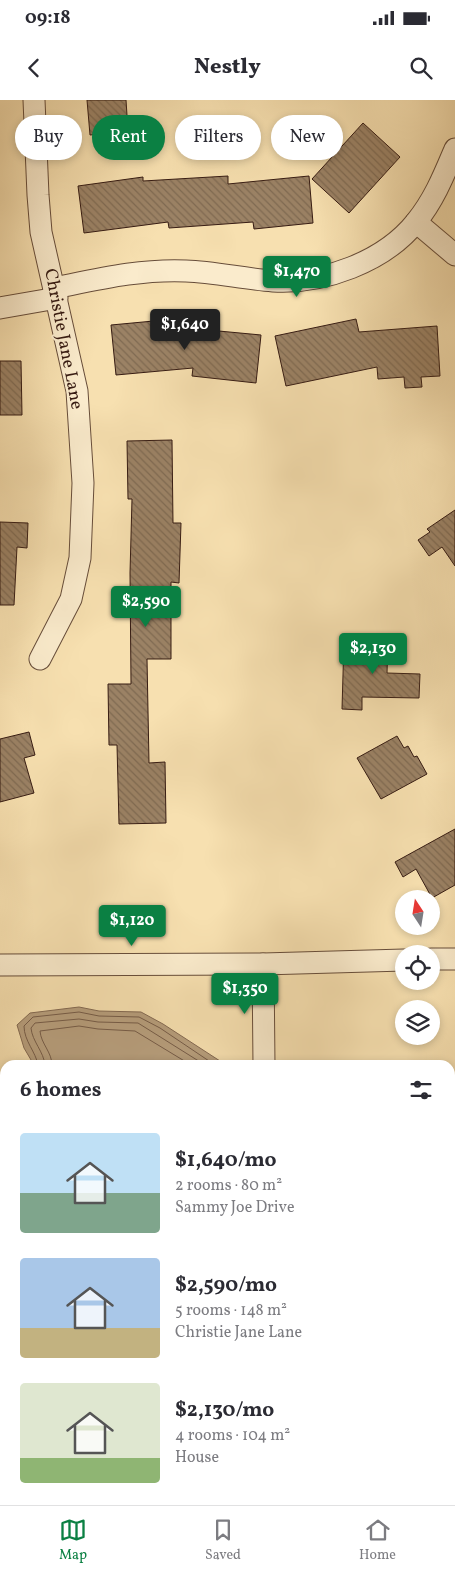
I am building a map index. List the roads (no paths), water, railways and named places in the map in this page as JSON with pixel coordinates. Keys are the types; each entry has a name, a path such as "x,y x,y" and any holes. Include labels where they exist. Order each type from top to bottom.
{"street":[{"name":"Christie Jane Lane","path":"34,100 41,232 77,391 83,493 80,558 71,599 40,659"},
{"path":"0,308 145,271 187,271 274,281 314,278 349,268 376,256 401,238 416,222 439,187 455,149"},
{"path":"416,222 455,256"},
{"path":"440,960 455,959"},
{"path":"0,965 263,964 395,960"},
{"path":"263,964 264,1060"}],"water":[{"path":"79,1007 99,1011 141,1012 218,1060 31,1060 24,1048 17,1025 30,1013"}]}
